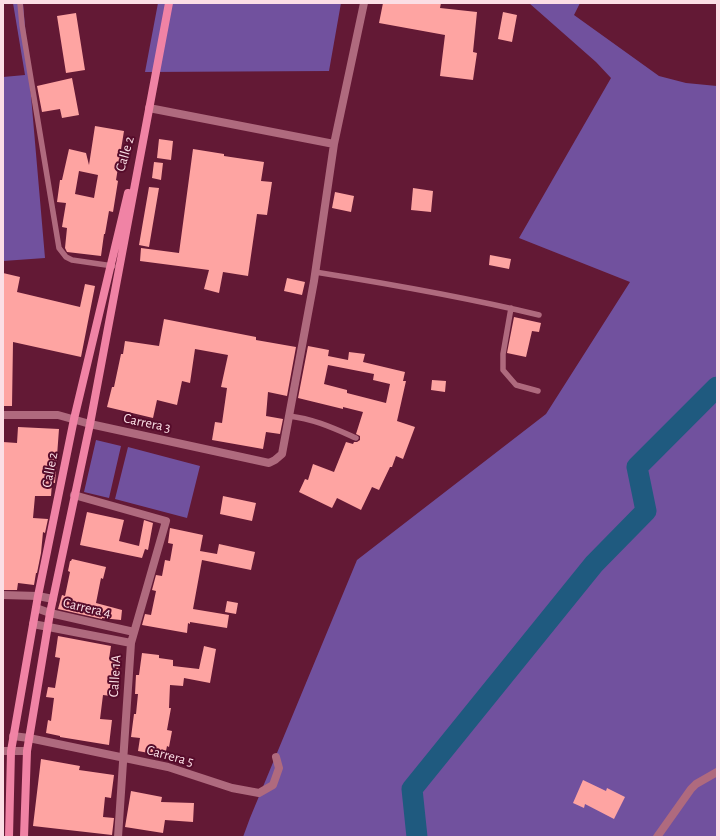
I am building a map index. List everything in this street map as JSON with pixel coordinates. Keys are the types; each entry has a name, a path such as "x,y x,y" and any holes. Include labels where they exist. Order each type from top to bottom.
{"main road":[{"path":"144,133 168,3"},
{"name":"Calle 2","path":"9,837 7,751 13,736 38,596 74,419 137,153 144,133"},
{"name":"Calle 2","path":"24,837 27,751 50,613 90,424 144,133"}],"street":[{"path":"289,416 315,272 334,144 364,3"},
{"path":"149,108 334,144"},
{"name":"Carrera 3","path":"3,415 58,415 90,424 269,462 275,460 282,454 289,416"},
{"name":"Calle 1A","path":"74,495 166,521 131,643 122,757 118,837"},
{"name":"Carrera 4","path":"3,595 38,596 53,599"},
{"name":"Carrera 4","path":"36,608 50,613 134,632"},
{"name":"Carrera 4","path":"33,624 131,643"},
{"name":"Carrera 5","path":"13,736 168,767 232,788 259,792 273,785 279,768 276,757"},
{"path":"7,751 27,751"},
{"path":"656,837 691,789 696,784 717,772"}],"lane":[{"path":"20,3 46,170 60,248 66,257 72,260 110,265 119,268"},
{"path":"315,272 384,283 539,315"},
{"path":"511,308 503,354 503,370 516,385 538,391"},
{"path":"289,416 304,418 324,424 356,438"}],"shaded area":[{"path":"13,3 23,3 45,258 3,261 3,77 25,75"},
{"path":"158,3 341,3 329,71 145,72"},
{"path":"529,3 580,3 574,15 659,76 686,83 717,86 717,837 243,837 357,560 546,414 630,282 519,238 611,78 596,62"},
{"path":"96,440 121,446 109,498 84,492"},
{"path":"128,447 200,466 187,518 115,499"}],"building":[{"path":"383,3 441,3 440,8 477,12 473,52 477,53 473,80 440,76 445,35 379,23"},
{"path":"503,12 517,15 512,42 498,39"},
{"path":"76,13 85,70 66,73 57,16"},
{"path":"72,78 79,115 62,118 60,109 42,112 37,86"},
{"path":"95,126 124,131 116,180 118,181 113,212 109,211 101,256 67,252 65,248 67,228 62,227 66,203 57,202 60,180 62,180 69,149 86,153 89,165","holes":["79,171 98,175 94,198 75,194"]},
{"path":"159,139 173,141 171,160 157,158"},
{"path":"193,149 224,154 224,156 264,162 261,181 272,182 267,215 257,214 248,276 223,272 219,293 204,289 209,270 140,261 141,248 179,253"},
{"path":"154,162 163,163 161,180 152,178"},
{"path":"149,187 159,188 149,247 139,245"},
{"path":"413,188 433,191 431,212 411,210"},
{"path":"335,192 354,196 351,212 332,208"},
{"path":"490,255 511,259 509,269 489,265"},
{"path":"3,273 20,277 17,292 80,307 85,284 95,286 81,357 13,342 12,406 3,406"},
{"path":"287,278 305,282 302,295 284,291"},
{"path":"514,317 541,323 539,332 532,331 526,357 507,353"},
{"path":"164,319 256,337 256,340 296,347 287,396 268,392 266,416 283,419 280,434 266,432 263,449 212,440 215,422 222,423 227,388 221,387 228,355 195,349 190,383 182,381 177,405 157,400 153,418 107,407 112,387 114,387 121,354 123,354 125,341 159,346"},
{"path":"308,346 329,350 328,356 348,360 349,352 365,354 363,362 405,372 403,381 406,381 397,421 415,427 403,459 396,456 392,467 390,467 379,490 372,487 361,510 337,498 332,508 299,492 305,479 308,480 313,464 334,472 346,442 353,444 354,442 360,440 360,436 356,434 363,412 343,407 343,409 298,398","holes":["328,365 374,374 373,380 390,384 386,403 347,393 347,390 324,384"]},
{"path":"432,380 446,381 445,392 431,390"},
{"path":"18,427 59,429 55,483 52,483 51,496 35,496 33,518 48,519 45,533 43,532 41,553 34,585 18,583 17,590 3,590 3,442 17,443"},
{"path":"223,496 256,503 252,521 220,514"},
{"path":"87,512 124,520 119,541 139,546 144,520 153,523 148,550 145,549 142,558 80,545"},
{"path":"170,528 203,535 200,551 217,554 219,544 255,552 251,570 202,560 193,609 229,615 227,628 190,622 190,624 188,623 187,633 142,625 145,614 151,615 156,591 152,590 156,575 162,576 165,560 170,561 173,544 168,543"},
{"path":"72,559 106,567 103,579 101,578 96,603 122,610 121,620 102,619 58,609 62,595 65,596 70,572 68,571 70,561"},
{"path":"227,601 238,603 236,614 225,612"},
{"path":"58,636 111,646 109,659 119,661 118,673 114,673 111,696 103,695 100,719 112,720 109,745 60,737 46,733 48,720 51,721 54,698 46,697 48,687 55,688 60,658 55,657"},
{"path":"204,646 216,649 210,683 184,678 183,686 170,685 169,708 171,708 167,730 172,731 169,747 167,746 165,756 138,751 140,738 131,737 134,714 136,714 138,694 135,694 136,675 139,675 142,653 159,655 159,658 173,660 173,666 199,669"},
{"path":"41,759 80,766 79,770 114,775 111,798 105,797 103,817 114,818 112,835 33,826"},
{"path":"583,780 606,791 607,788 625,797 614,819 585,804 584,808 573,803"},
{"path":"131,791 162,797 161,802 194,803 193,822 165,820 163,833 125,827"}],"waterway":[{"path":"417,837 412,789 594,564 646,511 637,467 717,387"}]}
